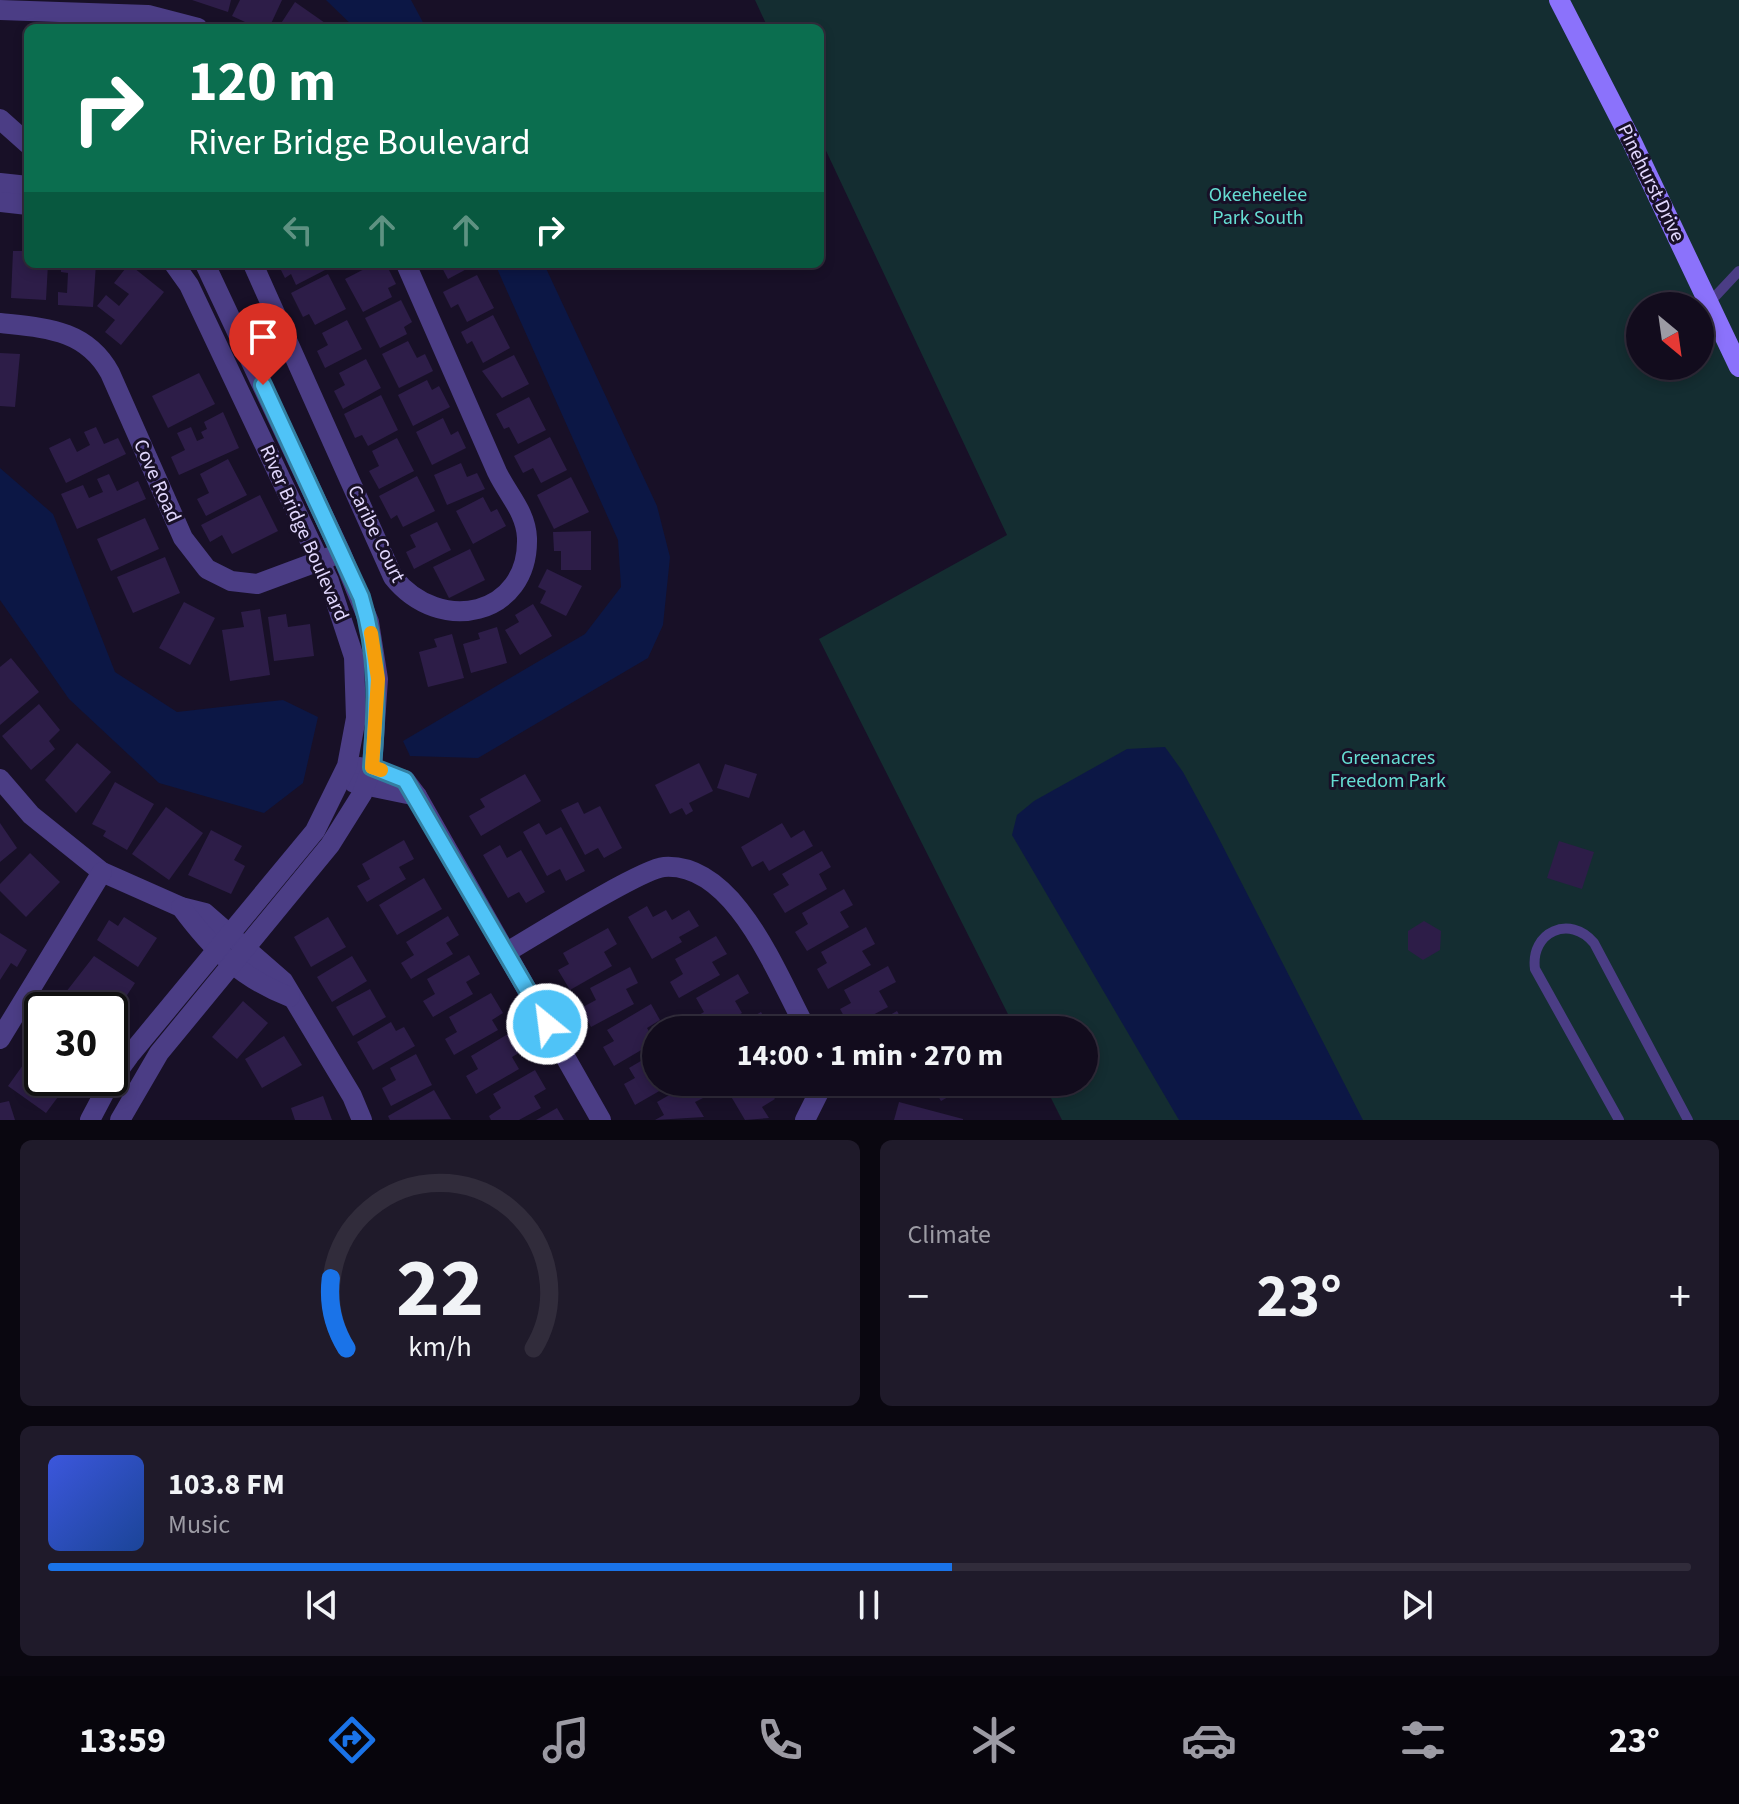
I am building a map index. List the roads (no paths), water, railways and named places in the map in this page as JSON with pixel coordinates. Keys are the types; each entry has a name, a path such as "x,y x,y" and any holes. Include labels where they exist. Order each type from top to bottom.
{"street":[{"name":"Pinehurst Drive","path":"1559,0 1704,292"},
{"path":"0,10 148,15 183,24"},
{"path":"0,119 24,140"},
{"path":"0,183 24,186"},
{"path":"0,202 24,205"},
{"name":"River Bridge Boulevard","path":"120,1120 159,1053 315,831 344,773 356,718 354,657 344,621 320,562 189,285 177,268"},
{"name":"River Bridge Boulevard","path":"90,1120 129,1056 330,845 368,776 377,710 376,660 361,597 207,268"},
{"name":"Caribe Court","path":"255,268 393,577 406,594 428,608 466,612 490,604 510,587 526,553 526,527 500,477 408,268"},
{"name":"Pinehurst Drive","path":"1714,314 1739,367"},
{"name":"Cove Road","path":"0,323 62,331 95,351 110,373 183,538 207,569 231,581 257,584 341,553"},
{"path":"344,773 368,776 417,796 601,1120"},
{"path":"0,779 31,815 102,872 181,907 233,950 259,985 290,997 308,1020 362,1120"},
{"path":"507,952 663,867 695,873 737,902 799,1016"},
{"path":"0,1039 102,872"},
{"path":"805,1120 817,1096"}],"lane":[{"path":"1714,298 1739,271"},
{"path":"1619,1120 1535,969 1534,959 1541,940 1558,928 1579,930 1594,943 1688,1120"}],"park label":[{"name":"Okeeheelee Park South","path":"1258,206"},
{"name":"Greenacres Freedom Park","path":"1388,770"}]}
